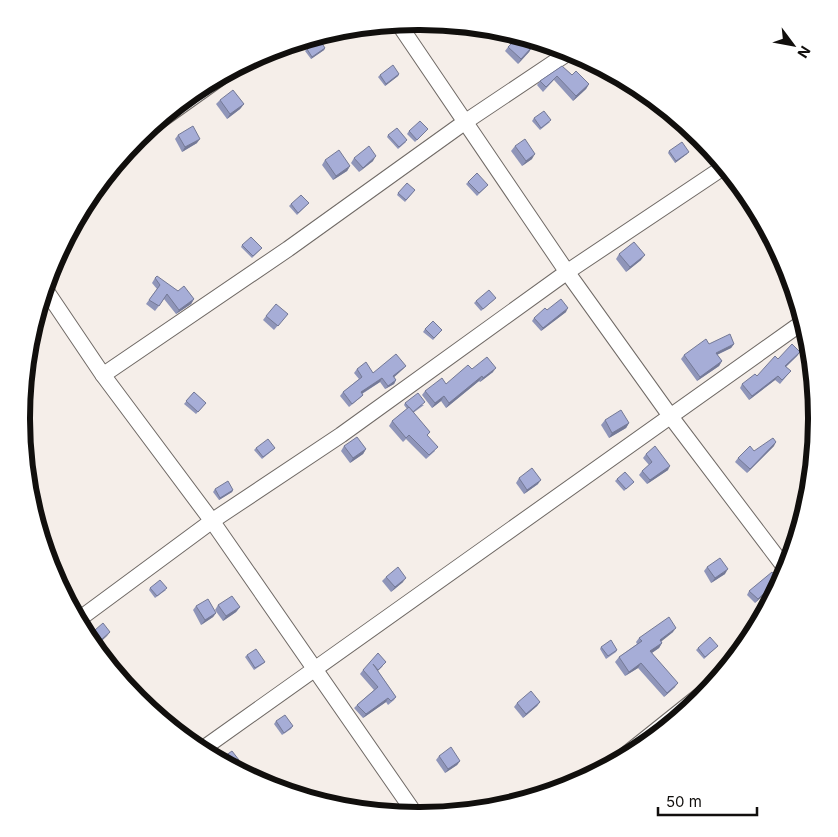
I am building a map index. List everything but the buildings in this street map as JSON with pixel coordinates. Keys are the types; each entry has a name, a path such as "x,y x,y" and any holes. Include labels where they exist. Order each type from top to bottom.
{"street":[{"path":"403,31 567,272 671,417 780,561"},
{"path":"103,375 288,249 465,122 561,57"},
{"path":"84,615 212,521 341,435 567,272 718,171"},
{"path":"50,297 103,375 212,521 409,807"},
{"path":"208,745 796,327"}]}
